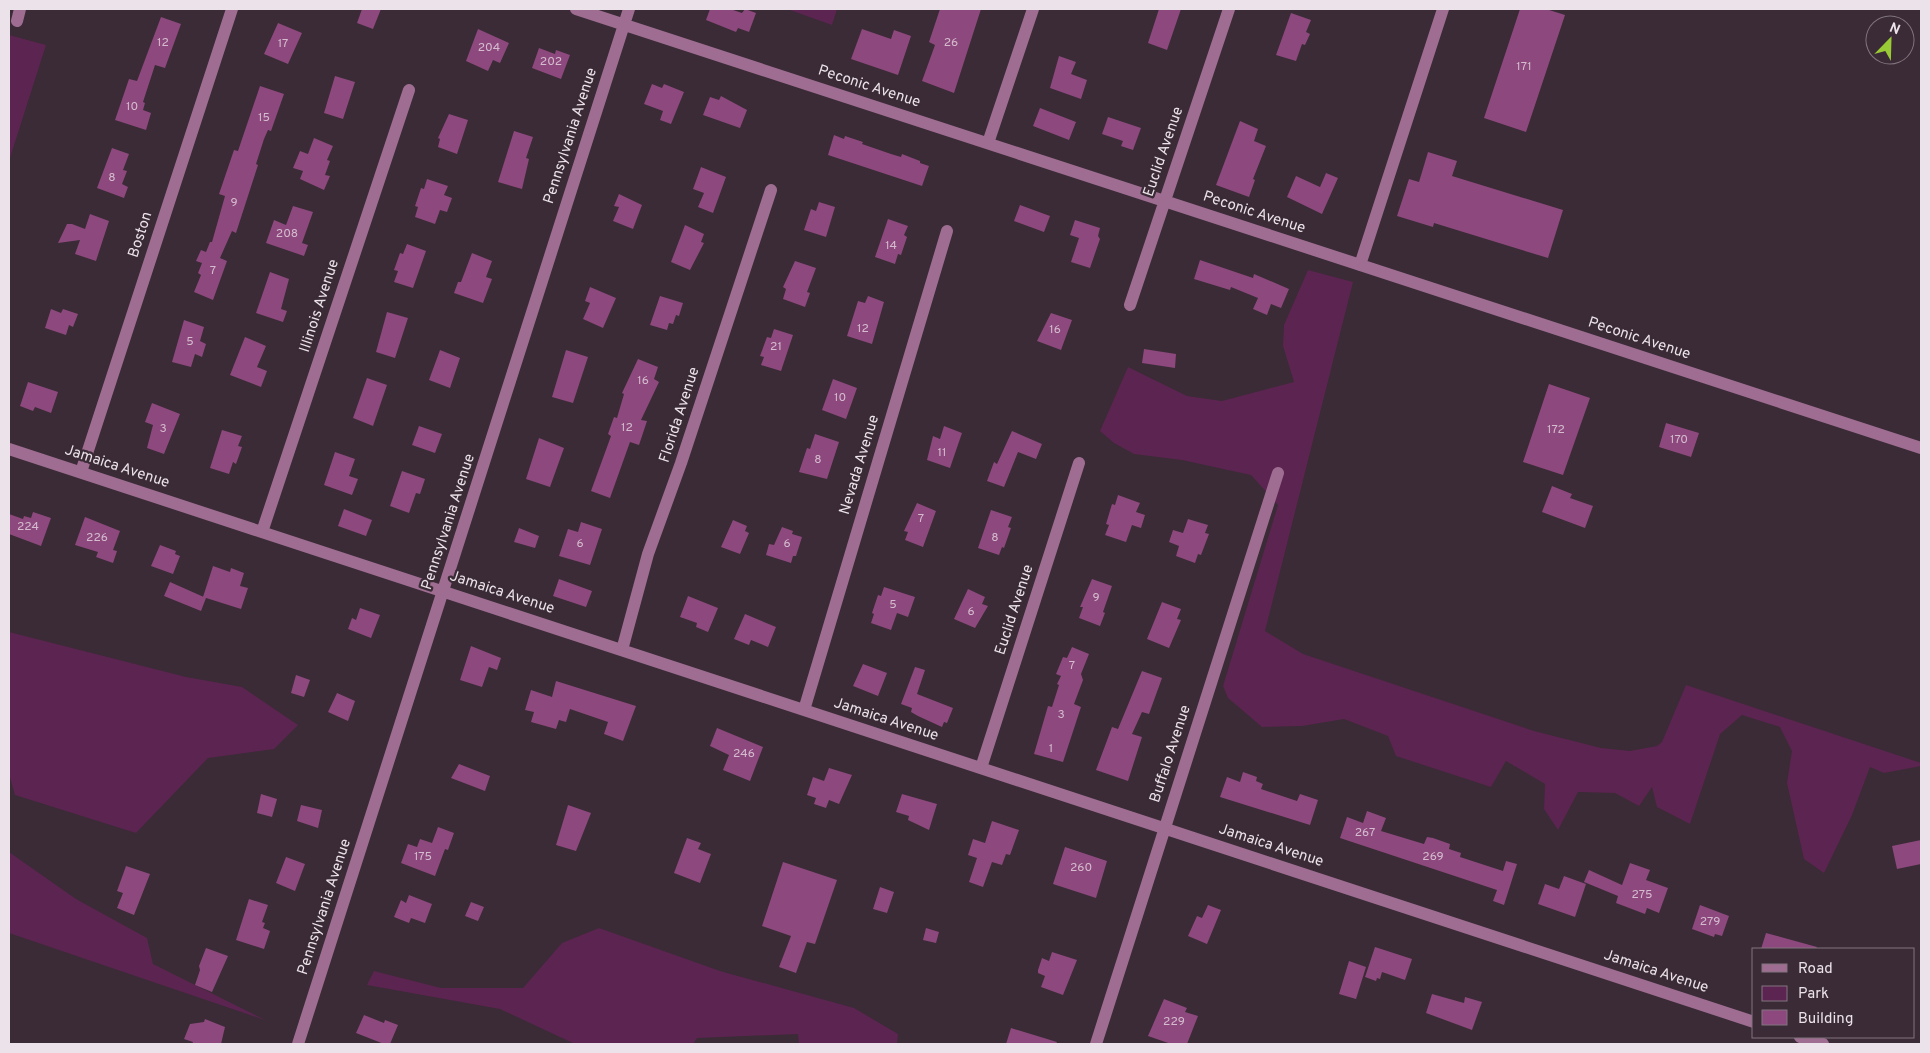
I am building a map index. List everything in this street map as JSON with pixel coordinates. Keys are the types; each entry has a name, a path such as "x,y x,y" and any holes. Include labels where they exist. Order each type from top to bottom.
{"street":[{"name":"Boston","path":"81,472 232,9"},
{"name":"Peconic Avenue","path":"576,9 1921,448"},
{"name":"Pennsylvania Avenue","path":"298,1044 629,9"},
{"path":"988,144 1033,9"},
{"name":"Euclid Avenue","path":"1130,305 1229,9"},
{"path":"1360,265 1444,9"},
{"name":"Illinois Avenue","path":"262,532 409,90"},
{"name":"Florida Avenue","path":"622,650 648,554 682,462 771,190"},
{"name":"Nevada Avenue","path":"804,710 947,230"},
{"name":"Jamaica Avenue","path":"9,449 1752,1021"},
{"name":"Euclid Avenue","path":"980,768 1079,463"},
{"name":"Buffalo Avenue","path":"1096,1044 1278,474"},
{"path":"1803,1038 1823,1044"}],"green space":[{"path":"787,9 837,9 832,25"},
{"path":"9,35 46,45 9,161"},
{"path":"1308,270 1353,282 1265,631 1303,654 1534,731 1601,748 1630,751 1657,746 1662,742 1686,685 1921,763 1921,766 1884,773 1870,767 1852,815 1824,873 1804,859 1787,783 1792,751 1780,727 1742,715 1720,734 1690,824 1657,807 1652,787 1639,806 1615,793 1578,792 1558,830 1544,809 1545,784 1506,761 1491,787 1396,756 1388,736 1344,719 1302,726 1262,727 1228,698 1223,686 1278,505 1251,475 1182,460 1134,454 1114,443 1100,431 1128,367 1187,396 1222,401 1294,382 1283,346 1284,325"},
{"path":"9,632 186,677 242,687 298,725 274,749 208,758 136,833 15,795 9,774"},
{"path":"9,852 76,899 147,938 153,964 265,1020 9,933"},
{"path":"599,928 720,971 854,1008 898,1034 897,1044 799,1044 798,1034 697,1038 693,1044 575,1044 500,1009 367,985 374,971 441,988 523,988 562,943"}],"building":[{"path":"362,9 381,9 373,29 357,23"},
{"path":"710,9 730,9 742,13 745,9 756,13 749,32 738,28 736,32 706,20"},
{"path":"940,9 981,9 954,93 922,81 935,45 929,42"},
{"path":"1159,9 1181,9 1167,50 1148,43"},
{"path":"1520,9 1546,9 1565,15 1526,132 1484,118"},
{"path":"1291,13 1311,20 1306,32 1310,34 1305,45 1302,44 1296,61 1276,55"},
{"path":"161,17 181,24 165,68 155,65 143,102 145,103 143,110 151,113 146,130 115,120 129,79 137,81"},
{"path":"278,23 302,33 288,64 264,54"},
{"path":"478,29 509,43 500,63 493,60 488,71 466,61"},
{"path":"862,29 891,39 894,30 911,36 898,75 851,59"},
{"path":"539,48 555,54 556,50 570,55 561,79 532,68"},
{"path":"1059,56 1076,62 1071,74 1087,80 1081,99 1050,88"},
{"path":"335,76 355,82 343,119 324,113"},
{"path":"652,84 662,88 664,84 684,92 671,124 660,120 663,111 644,104"},
{"path":"260,86 284,94 271,131 268,130 264,139 256,164 258,165 236,233 232,231 220,258 227,261 213,300 194,292 201,275 198,273 202,263 196,261 201,250 206,252 210,242 212,242 225,196 219,194 234,150 238,151"},
{"path":"721,96 747,110 740,128 703,115 710,97 719,100"},
{"path":"1040,108 1076,122 1069,140 1033,126"},
{"path":"449,114 468,120 457,154 438,147 440,139 438,138"},
{"path":"1108,117 1141,128 1133,150 1121,146 1123,141 1102,134"},
{"path":"1240,121 1258,129 1254,141 1266,146 1253,179 1255,180 1249,197 1216,185"},
{"path":"514,131 533,137 526,158 529,159 522,189 498,182"},
{"path":"834,135 844,139 845,136 863,142 862,144 901,157 902,154 929,166 922,186 828,155"},
{"path":"314,138 333,146 327,160 330,161 325,175 330,176 324,190 300,179 303,171 293,168 300,151 308,154"},
{"path":"112,148 129,154 123,170 127,171 122,184 128,187 124,198 97,188"},
{"path":"1428,152 1457,161 1452,176 1563,210 1548,258 1434,223 1433,227 1397,216 1409,179 1419,182"},
{"path":"701,167 726,177 713,213 698,207 704,193 693,189"},
{"path":"1326,173 1338,178 1322,214 1287,197 1296,176 1320,187"},
{"path":"427,179 448,186 444,195 452,198 447,212 440,210 435,224 415,217 418,207 415,206 421,188 424,189"},
{"path":"619,194 642,205 633,229 613,221 619,207 614,206"},
{"path":"819,202 835,207 826,237 804,230 811,209 816,211"},
{"path":"1020,205 1050,216 1044,232 1014,221"},
{"path":"293,206 313,212 302,243 308,245 304,256 266,243 274,220 286,225"},
{"path":"90,214 109,221 96,261 75,254 80,240 58,243 67,224 85,229"},
{"path":"888,219 908,226 904,235 907,237 901,255 898,254 895,264 875,257"},
{"path":"1075,220 1100,228 1098,236 1100,239 1090,268 1071,262 1079,238 1070,235"},
{"path":"685,225 704,234 701,242 704,243 690,270 671,262"},
{"path":"407,244 426,251 413,288 394,282 398,271 394,270 400,253 403,254"},
{"path":"472,253 492,261 486,277 492,279 483,303 454,293 458,282 461,282"},
{"path":"1200,260 1253,278 1254,274 1289,289 1281,308 1271,304 1267,315 1253,309 1258,298 1231,287 1230,290 1194,279"},
{"path":"795,261 816,268 807,292 810,293 805,307 783,299 786,289 783,287"},
{"path":"270,272 289,279 281,309 287,311 283,322 256,313"},
{"path":"590,287 616,298 603,328 583,319 590,303 585,301"},
{"path":"660,296 683,303 679,316 676,315 673,324 669,323 667,330 650,325"},
{"path":"868,296 884,302 872,344 847,336 858,301 865,303"},
{"path":"51,309 61,313 63,309 78,314 73,327 69,325 66,335 45,328"},
{"path":"387,312 408,318 395,358 376,352"},
{"path":"1051,313 1072,320 1061,350 1037,341"},
{"path":"184,320 204,327 200,341 206,344 202,357 195,354 191,367 172,362"},
{"path":"774,329 793,335 781,371 761,365 764,357 760,356 767,337 771,338"},
{"path":"245,337 266,346 257,367 267,371 261,387 230,375"},
{"path":"1144,349 1176,354 1175,368 1142,363"},
{"path":"440,350 460,358 450,388 429,380"},
{"path":"566,350 588,357 573,403 552,397"},
{"path":"638,359 658,367 654,379 659,382 641,420 647,421 639,445 630,442 610,498 591,491 611,436 608,434 614,417 617,418 624,394 622,393"},
{"path":"367,378 387,385 373,426 353,418"},
{"path":"833,379 857,388 846,419 822,410"},
{"path":"28,382 58,392 51,413 35,407 33,411 20,406"},
{"path":"1549,384 1590,398 1563,475 1523,462"},
{"path":"152,403 180,414 164,454 147,448 153,425 145,422"},
{"path":"1666,423 1699,433 1691,457 1659,447"},
{"path":"419,426 442,434 435,453 412,445"},
{"path":"944,426 962,433 950,468 927,460 933,436 940,439"},
{"path":"222,430 242,436 238,446 242,447 236,464 233,462 229,474 210,468"},
{"path":"1012,431 1042,444 1036,459 1018,452 1004,487 987,481 994,462 997,464"},
{"path":"815,434 839,442 827,479 799,472 807,448 810,449"},
{"path":"539,438 564,448 550,487 526,479"},
{"path":"335,452 355,459 349,476 358,479 352,495 324,485"},
{"path":"402,471 425,479 420,494 416,493 409,513 390,506"},
{"path":"1552,486 1572,494 1570,498 1593,506 1585,528 1542,512"},
{"path":"1118,495 1140,503 1136,512 1145,515 1141,528 1132,525 1126,542 1105,535 1109,525 1106,524 1112,504 1115,505"},
{"path":"917,503 936,511 923,547 905,540 908,532 904,531"},
{"path":"344,509 372,520 366,536 338,526"},
{"path":"991,510 1012,517 1008,527 1011,528 1004,548 1002,547 999,555 978,548"},
{"path":"33,512 51,518 41,546 9,534 9,514 23,519 24,516 31,518"},
{"path":"85,517 120,531 113,550 117,551 113,563 96,557 98,552 75,545"},
{"path":"1188,519 1208,525 1205,533 1209,534 1201,555 1198,554 1195,563 1176,556 1179,546 1169,542 1173,530 1183,533"},
{"path":"733,520 747,526 745,531 749,533 740,554 721,547"},
{"path":"581,522 602,529 590,565 559,556 568,529 578,532"},
{"path":"782,527 793,531 792,534 802,537 796,556 793,556 791,563 766,555 769,544 774,545"},
{"path":"519,528 539,536 535,548 514,542"},
{"path":"160,545 176,551 175,554 180,556 173,574 151,566"},
{"path":"213,566 230,572 231,568 244,573 240,586 248,588 241,609 203,597"},
{"path":"559,579 592,591 586,607 553,596"},
{"path":"1092,579 1112,586 1100,626 1079,618 1083,607 1080,607"},
{"path":"170,582 206,598 201,611 164,596"},
{"path":"884,587 915,597 908,617 897,613 891,630 871,623 878,595 881,596"},
{"path":"968,589 985,597 982,604 988,606 975,628 954,619"},
{"path":"688,596 718,608 708,632 696,627 697,623 680,617"},
{"path":"1162,602 1181,609 1177,619 1181,620 1169,648 1147,639"},
{"path":"360,608 380,615 371,638 348,629 352,618 356,620"},
{"path":"745,614 776,627 768,647 751,640 749,645 734,639"},
{"path":"471,646 501,658 497,670 489,667 482,687 460,680"},
{"path":"1072,647 1089,654 1081,674 1083,680 1074,704 1081,707 1063,762 1034,754 1048,706 1052,707 1059,685 1057,684 1061,676 1056,674 1063,657 1067,658"},
{"path":"863,664 887,673 878,696 853,686"},
{"path":"915,667 925,670 917,694 953,708 947,723 944,722 942,727 918,716 911,712 912,708 901,704"},
{"path":"1142,671 1162,678 1149,714 1142,712 1132,734 1142,737 1128,781 1096,770 1112,727 1118,729"},
{"path":"296,675 310,680 304,697 291,693"},
{"path":"556,681 636,706 623,741 604,734 608,722 570,709 566,722 559,720 556,729 531,722 534,712 525,710 531,690 552,697"},
{"path":"337,693 355,701 348,721 328,712"},
{"path":"717,728 763,747 750,781 723,770 729,755 710,746"},
{"path":"459,764 490,776 485,791 451,778"},
{"path":"829,768 852,775 839,804 829,800 826,808 814,804 816,798 807,795 813,777 824,781"},
{"path":"1243,772 1257,777 1256,781 1263,784 1261,789 1297,801 1300,794 1318,800 1310,825 1220,797 1227,777 1240,782"},
{"path":"261,794 277,799 272,817 257,813"},
{"path":"902,794 937,804 929,830 908,820 909,816 896,812"},
{"path":"301,805 322,810 318,828 297,821"},
{"path":"568,805 591,813 576,851 556,845"},
{"path":"1367,811 1386,818 1381,831 1424,844 1427,837 1433,838 1450,844 1449,849 1461,853 1460,857 1503,871 1506,861 1517,864 1504,905 1493,901 1497,890 1340,838 1347,817 1363,823"},
{"path":"992,821 1019,830 1010,855 1006,854 1002,865 992,862 983,887 969,882 977,858 968,855 973,839 985,843"},
{"path":"438,827 454,833 448,850 445,849 435,876 401,863 408,844 417,847 420,839 432,843"},
{"path":"687,838 701,843 698,849 711,854 700,883 674,873"},
{"path":"1921,840 1921,864 1897,869 1892,846"},
{"path":"1065,847 1107,861 1096,898 1053,884"},
{"path":"286,857 305,864 295,891 276,883"},
{"path":"783,862 837,880 815,944 807,942 796,973 779,967 791,936 762,926"},
{"path":"1630,863 1650,870 1646,880 1668,888 1659,913 1647,908 1645,914 1616,903 1618,896 1584,882 1589,870 1622,885"},
{"path":"126,866 150,874 134,915 117,908 123,893 117,891"},
{"path":"1564,876 1586,884 1575,917 1538,904 1545,884 1559,889"},
{"path":"880,887 894,892 887,913 873,909"},
{"path":"409,895 432,904 425,923 411,918 409,923 394,917 401,900 406,903"},
{"path":"249,899 268,905 262,922 265,923 263,928 270,931 264,949 236,940"},
{"path":"471,902 484,907 478,921 465,916"},
{"path":"1208,905 1221,910 1207,944 1188,936 1197,916 1202,918"},
{"path":"1700,905 1729,916 1722,936 1715,934 1714,937 1692,929"},
{"path":"926,928 939,932 936,943 923,940"},
{"path":"1766,933 1817,947 1816,948 1761,948"},
{"path":"1375,947 1412,959 1405,980 1382,972 1380,979 1377,978 1376,981 1365,977"},
{"path":"206,948 228,956 212,992 195,985 200,970 199,966"},
{"path":"1052,952 1077,960 1063,995 1041,987 1045,976 1038,973 1038,970 1042,958 1049,961"},
{"path":"1349,961 1366,967 1356,999 1339,994"},
{"path":"1432,994 1464,1003 1465,997 1482,1002 1472,1030 1426,1013"},
{"path":"1164,999 1187,1008 1185,1012 1198,1016 1187,1044 1171,1044 1148,1036"},
{"path":"364,1015 384,1023 385,1020 398,1025 390,1044 384,1044 356,1033"},
{"path":"205,1019 225,1027 221,1044 192,1044 193,1042 184,1039 190,1024 204,1022"},
{"path":"1011,1028 1057,1042 1056,1044 1006,1044"}]}
